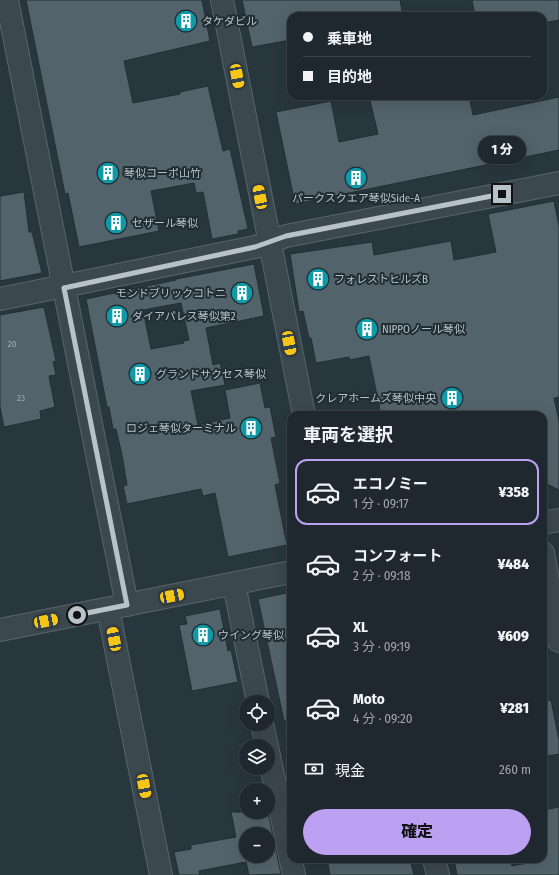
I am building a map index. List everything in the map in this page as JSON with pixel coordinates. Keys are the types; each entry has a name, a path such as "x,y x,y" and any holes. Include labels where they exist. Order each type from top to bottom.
{"street":[{"path":"7,0 64,288 162,875"},
{"path":"222,0 303,411"},
{"path":"0,299 64,288 269,242 286,236 559,183"},
{"path":"547,522 559,520"},
{"path":"0,630 287,573"},
{"path":"547,575 559,641"},
{"path":"234,584 257,695"},
{"path":"273,775 287,842"},
{"path":"291,863 294,875"},
{"path":"435,863 438,875"}],"building":[{"path":"26,0 202,0 210,41 124,61 133,103 180,94 180,92 208,86 223,151 230,149 248,229 238,231 238,234 212,239 203,192 196,193 194,183 151,191 159,231 79,247 68,193 65,194"},
{"path":"242,0 400,0 402,12 287,12 287,41 252,47"},
{"path":"472,0 559,0 559,20 547,22 547,12 474,12"},
{"name":"パークスクエア琴似Side-A","path":"559,97 559,150 295,204 276,112 331,101 339,142 378,134 370,100 470,100 473,115"},
{"path":"24,192 29,232 32,232 42,273 0,281 0,196"},
{"path":"554,201 559,226 559,397 554,398 559,421 559,490 547,484 547,411 380,411 369,356 350,360 349,357 316,363 311,338 309,338 303,311 299,312 290,254 372,242 374,255 451,241 454,260 496,252 488,214"},
{"path":"254,264 264,316 206,328 213,365 220,363 225,385 191,391 198,425 230,418 225,390 260,383 265,408 270,407 276,437 271,438 280,483 275,485 287,545 228,557 215,493 203,496 201,489 127,504 123,486 127,485 122,455 116,429 113,429 109,407 107,407 86,299 176,279","holes":["181,303 189,340 183,341 184,343 151,349 143,310"]},
{"path":"44,307 56,361 53,362 56,375 49,376 55,407 40,411 41,419 4,427 0,407 0,315"},
{"path":"287,593 287,721 284,721 258,599"},
{"path":"220,609 228,651 231,650 238,682 192,691 179,625 187,624 185,616"},
{"path":"547,700 551,700 559,740 559,754 547,756"},
{"path":"559,807 559,875 457,875 455,863 511,863 512,866 528,863 547,863 547,809"},
{"path":"231,812 239,812 239,819 269,819 271,827 239,827 239,863 241,863 199,871 200,875 179,875 174,852 191,849 191,845 236,837"},
{"path":"275,845 281,874 249,875 246,863 275,863"},
{"path":"328,863 411,863 414,875 330,875"}],"place":[{"name":"タケダビル","path":"186,21"},
{"name":"琴似コーポ山竹","path":"108,173"},
{"name":"パークスクエア琴似Side-A","path":"356,178"},
{"name":"セザール琴似","path":"116,223"},
{"name":"フォレストヒルズB","path":"318,279"},
{"name":"モンドブリックコトニ","path":"242,293"},
{"name":"ダイアパレス琴似第2","path":"117,316"},
{"name":"NIPPOノール琴似","path":"367,329"},
{"name":"グランドサクセス琴似","path":"140,374"},
{"name":"クレアホームズ琴似中央","path":"452,398"},
{"name":"ロジェ琴似ターミナル","path":"251,428"},
{"name":"ウイング琴似","path":"203,635"}],"route":[{"path":"77,615 127,605 64,288 255,247 286,236 502,194"}]}
